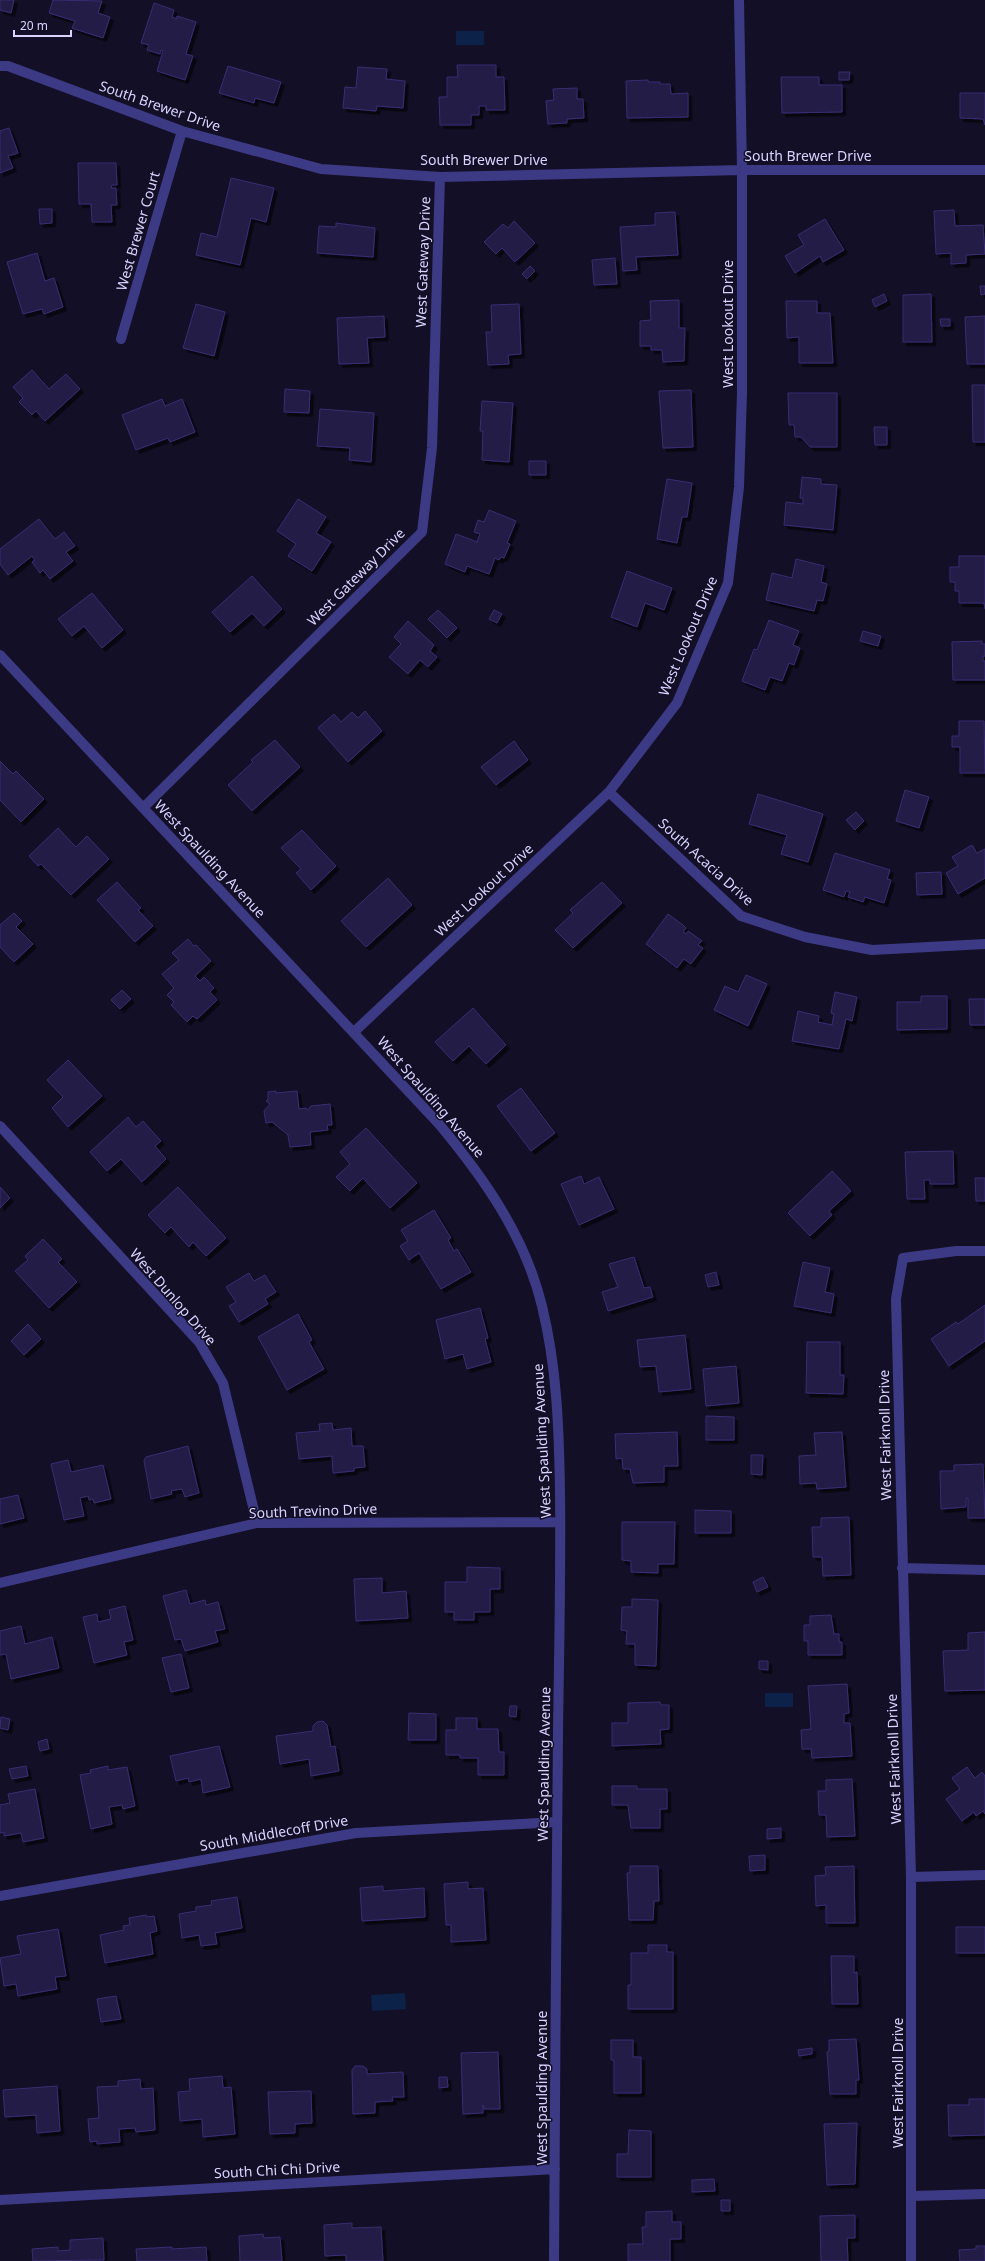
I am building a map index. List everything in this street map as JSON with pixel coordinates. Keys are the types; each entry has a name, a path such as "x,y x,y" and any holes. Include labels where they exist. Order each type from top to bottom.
{"street":[{"name":"West Lookout Drive","path":"354,1032 609,792 677,703 728,583 739,487 742,392 742,170 739,0"},
{"name":"South Brewer Drive","path":"0,66 8,66 182,131 321,169 440,176 742,170 985,170"},
{"name":"West Brewer Court","path":"121,340 182,131"},
{"name":"West Gateway Drive","path":"143,808 422,532 432,448 440,176"},
{"name":"West Spaulding Avenue","path":"0,655 439,1124 472,1164 498,1204 517,1236 531,1269 542,1304 555,1381 560,1522 556,1822 554,2261"},
{"name":"South Acacia Drive","path":"609,792 741,916 805,937 872,950 985,944"},
{"name":"West Dunlop Drive","path":"0,1126 199,1342 223,1383 257,1523"},
{"name":"West Fairknoll Drive","path":"911,2261 911,1877 896,1299 903,1258 956,1251 985,1251"},
{"name":"South Trevino Drive","path":"0,1583 257,1523 560,1522"},
{"path":"902,1568 985,1570"},
{"name":"South Middlecoff Drive","path":"0,1896 356,1833 556,1822"},
{"path":"911,1877 985,1875"},
{"name":"South Chi Chi Drive","path":"0,2200 555,2169"},
{"path":"912,2196 985,2194"}],"water":[{"path":"456,31 484,31 484,45 456,45"},
{"path":"765,1693 793,1693 793,1707 765,1707"},
{"path":"405,1993 406,2009 372,2011 371,1995"}],"building":[{"path":"0,0 14,0 11,13 0,10"},
{"path":"53,0 102,1 98,13 110,17 103,38 72,28 75,21 49,13"},
{"path":"154,3 174,10 172,17 177,19 177,16 196,22 186,54 193,56 185,80 157,71 163,51 161,50 160,54 147,50 149,45 141,43"},
{"path":"457,65 496,65 496,77 504,77 505,110 486,110 486,106 479,106 479,115 471,115 471,125 440,125 439,97 447,97 447,77 458,77"},
{"path":"228,66 281,82 274,103 255,98 254,103 219,93"},
{"path":"358,67 387,69 386,79 405,81 403,108 377,106 376,111 343,108 345,87 356,88"},
{"path":"839,72 850,72 849,80 839,80"},
{"path":"781,77 819,77 819,85 842,85 842,112 782,113"},
{"path":"648,80 648,82 670,84 671,94 688,93 688,117 627,118 626,81"},
{"path":"577,88 577,99 583,99 584,118 567,119 567,123 548,124 546,101 554,100 553,89"},
{"path":"960,93 985,93 985,125 983,119 960,118"},
{"path":"9,128 18,153 8,156 13,168 0,173 0,131"},
{"path":"78,163 116,163 117,185 112,185 111,188 116,188 117,205 111,205 112,222 92,222 91,204 79,204"},
{"path":"231,178 274,188 266,222 251,218 240,265 196,255 201,233 217,237"},
{"path":"39,209 52,209 52,223 40,224"},
{"path":"954,210 955,226 983,225 985,254 966,255 966,263 951,264 951,253 936,254 934,211"},
{"path":"675,212 678,255 636,257 637,270 623,271 620,227 655,225 655,213"},
{"path":"825,219 844,250 823,262 820,256 795,273 785,256 804,245 798,235"},
{"path":"514,221 535,243 515,262 502,248 496,254 484,242 503,224 508,228"},
{"path":"336,223 375,228 373,257 317,253 319,226 336,227"},
{"path":"37,253 45,281 54,278 63,307 44,314 42,309 23,314 7,262"},
{"path":"615,258 617,284 594,285 592,260"},
{"path":"530,266 535,271 527,279 522,274"},
{"path":"980,286 985,286 985,294 981,295"},
{"path":"884,294 887,301 875,307 872,300"},
{"path":"931,294 932,342 903,342 903,295"},
{"path":"679,300 679,328 685,328 684,361 663,362 662,350 651,350 651,346 640,346 640,321 651,320 650,301"},
{"path":"786,301 817,301 817,313 830,313 833,363 799,363 799,337 787,338"},
{"path":"196,304 225,312 214,356 183,348"},
{"path":"519,304 521,354 508,355 509,364 488,365 486,332 492,332 491,305"},
{"path":"384,316 385,337 367,338 369,363 339,364 337,318"},
{"path":"985,316 985,364 967,364 965,317"},
{"path":"940,319 950,319 950,326 941,326"},
{"path":"32,370 49,389 66,374 80,389 45,421 36,411 32,415 19,402 23,398 13,387"},
{"path":"972,385 985,385 985,442 973,442"},
{"path":"285,389 310,391 309,413 284,412"},
{"path":"691,390 693,447 663,448 659,391"},
{"path":"788,393 837,393 837,447 810,447 801,437 795,437 794,425 789,425"},
{"path":"162,399 165,406 182,399 195,432 170,442 168,438 136,450 122,415"},
{"path":"482,401 513,403 509,462 482,460 483,431 480,431"},
{"path":"320,409 374,413 371,462 349,460 350,448 317,446"},
{"path":"874,427 887,427 887,445 875,445"},
{"path":"529,461 546,461 546,475 529,475"},
{"path":"802,477 821,479 821,484 837,485 833,530 784,525 786,502 803,504 803,498 800,498"},
{"path":"667,479 692,483 687,517 682,517 677,543 657,539"},
{"path":"298,499 326,517 316,533 331,542 312,571 288,556 296,544 277,531"},
{"path":"489,510 516,521 507,543 510,544 504,558 501,557 499,560 495,558 489,574 467,566 465,572 445,564 456,534 477,542 480,534 474,532 478,520 484,522"},
{"path":"39,519 55,539 64,532 75,546 66,552 73,561 50,579 43,570 40,573 32,562 35,560 32,556 8,575 0,564 0,549"},
{"path":"959,556 985,556 985,609 984,603 959,603 959,591 955,591 955,582 950,582 950,567 959,567"},
{"path":"796,559 824,566 821,582 827,584 823,601 817,600 814,611 766,600 772,573 792,578"},
{"path":"627,571 672,588 664,610 645,603 637,627 611,617"},
{"path":"252,576 282,609 264,626 252,613 230,632 212,612"},
{"path":"92,593 123,630 102,648 84,626 72,636 58,619"},
{"path":"438,610 457,628 447,638 428,619"},
{"path":"494,610 502,614 497,623 489,619"},
{"path":"769,620 799,631 793,645 800,648 794,665 789,663 782,681 770,677 765,690 742,681 754,649 757,650"},
{"path":"408,621 434,645 430,651 437,657 428,667 420,660 408,674 389,657 401,644 394,637"},
{"path":"863,631 881,636 878,646 860,641"},
{"path":"982,641 982,644 985,644 985,656 983,656 983,661 985,661 985,680 953,680 952,642"},
{"path":"365,711 382,731 348,762 318,728 334,714 341,722 352,712 358,718"},
{"path":"959,721 984,721 985,773 960,773 960,747 952,747 952,736 959,736"},
{"path":"275,740 300,767 252,811 228,785 253,762 251,760"},
{"path":"514,741 528,760 496,785 481,767"},
{"path":"0,761 13,774 16,771 44,799 21,822 0,800"},
{"path":"905,790 929,797 919,828 896,821"},
{"path":"758,794 823,814 808,862 781,854 787,835 749,824"},
{"path":"856,812 864,821 855,830 846,820"},
{"path":"58,828 76,847 87,836 109,859 71,895 41,864 38,866 29,856"},
{"path":"302,830 336,866 311,890 296,873 301,869 281,848"},
{"path":"972,845 977,853 985,849 985,878 958,894 946,873 958,866 952,857"},
{"path":"835,853 890,870 887,879 891,880 884,903 865,897 863,902 848,897 850,892 846,891 844,897 823,890"},
{"path":"941,872 942,894 917,895 916,873"},
{"path":"388,878 412,905 366,947 341,921"},
{"path":"117,882 141,908 138,910 153,926 135,942 97,900"},
{"path":"602,882 622,903 573,948 555,930 573,913 570,910"},
{"path":"14,913 22,921 16,927 33,944 14,962 0,947 0,925"},
{"path":"668,914 686,928 683,932 686,934 688,931 702,941 698,945 703,948 691,964 684,959 677,968 646,944"},
{"path":"188,939 211,961 195,976 200,981 204,977 214,988 210,992 217,1000 197,1019 193,1016 187,1022 171,1005 174,1002 167,995 174,988 162,974 179,960 172,953"},
{"path":"746,975 767,984 748,1026 714,1010 725,986 738,992"},
{"path":"122,990 131,999 120,1009 111,1000"},
{"path":"835,992 857,997 852,1021 846,1019 839,1049 792,1041 798,1011 819,1016 818,1022 832,1025 834,1014 831,1013"},
{"path":"921,996 947,996 947,1029 897,1030 897,1002 921,1002"},
{"path":"969,999 985,999 985,1025 970,1025"},
{"path":"473,1008 506,1045 486,1064 469,1046 453,1061 435,1042"},
{"path":"68,1060 102,1096 68,1127 52,1108 63,1097 47,1080"},
{"path":"521,1088 555,1133 531,1151 497,1106"},
{"path":"276,1091 276,1093 297,1091 299,1109 306,1108 308,1110 311,1106 330,1104 332,1125 327,1125 328,1130 310,1132 311,1145 290,1147 288,1135 272,1122 266,1123 264,1111 270,1104 266,1101 268,1099 268,1092"},
{"path":"128,1117 136,1127 143,1121 161,1141 155,1146 166,1159 142,1182 121,1159 107,1171 90,1152"},
{"path":"366,1128 417,1183 390,1208 363,1178 350,1191 336,1177 350,1164 340,1152"},
{"path":"953,1151 954,1184 930,1184 930,1180 924,1180 925,1199 907,1199 905,1152"},
{"path":"832,1171 851,1191 829,1211 832,1215 810,1236 788,1213"},
{"path":"581,1176 584,1184 599,1177 614,1209 579,1225 561,1184"},
{"path":"975,1178 985,1178 985,1201 976,1201"},
{"path":"0,1187 10,1198 0,1208"},
{"path":"178,1187 226,1238 206,1256 193,1242 189,1247 171,1227 165,1233 148,1215"},
{"path":"434,1210 451,1238 448,1240 454,1251 457,1249 471,1272 441,1289 419,1253 409,1260 400,1246 408,1241 401,1230"},
{"path":"43,1239 62,1259 58,1262 77,1282 49,1308 15,1271 28,1260 25,1256"},
{"path":"634,1257 644,1288 650,1287 653,1297 608,1311 602,1292 618,1287 609,1264"},
{"path":"803,1262 830,1268 825,1292 834,1294 831,1313 794,1306"},
{"path":"716,1272 719,1285 708,1287 705,1275"},
{"path":"249,1273 254,1281 265,1275 276,1292 265,1299 268,1304 239,1322 229,1306 236,1302 226,1287"},
{"path":"985,1305 985,1341 949,1366 931,1339 956,1322 958,1324"},
{"path":"480,1308 488,1338 485,1339 491,1362 467,1369 463,1354 445,1359 436,1320"},
{"path":"298,1314 312,1340 309,1342 324,1369 287,1390 258,1337"},
{"path":"28,1324 41,1339 24,1355 11,1341"},
{"path":"685,1335 691,1389 659,1392 656,1366 640,1367 637,1340"},
{"path":"807,1342 840,1342 840,1375 844,1375 843,1394 806,1393"},
{"path":"736,1366 739,1403 706,1406 703,1369"},
{"path":"706,1416 734,1417 734,1440 706,1440"},
{"path":"332,1423 333,1430 351,1428 352,1446 363,1446 365,1467 354,1468 354,1471 333,1473 332,1456 299,1459 296,1433 320,1431 319,1424"},
{"path":"677,1432 678,1466 664,1466 664,1482 633,1483 630,1469 623,1469 622,1458 616,1459 615,1434"},
{"path":"842,1432 846,1487 817,1489 816,1483 800,1484 799,1456 816,1455 814,1433"},
{"path":"188,1446 199,1493 185,1497 182,1489 171,1491 172,1494 151,1499 144,1461 146,1457"},
{"path":"751,1455 763,1455 762,1475 751,1474"},
{"path":"68,1460 71,1472 103,1465 111,1499 94,1503 93,1499 89,1500 88,1496 80,1498 84,1516 64,1520 51,1464"},
{"path":"983,1464 985,1518 968,1518 968,1498 966,1498 966,1507 941,1509 940,1471 954,1471 954,1465"},
{"path":"18,1495 24,1518 0,1524 0,1499"},
{"path":"695,1510 731,1511 731,1533 695,1533"},
{"path":"849,1517 851,1575 823,1576 822,1557 813,1557 812,1527 821,1527 821,1518"},
{"path":"622,1522 675,1522 674,1564 658,1564 658,1573 631,1572 631,1561 622,1560"},
{"path":"467,1567 500,1568 500,1589 490,1589 490,1612 474,1612 474,1620 454,1620 454,1612 445,1612 445,1582 467,1582"},
{"path":"763,1577 768,1587 757,1592 753,1582"},
{"path":"382,1578 382,1593 406,1591 408,1618 356,1621 354,1579"},
{"path":"186,1590 190,1604 205,1600 206,1605 218,1602 225,1629 215,1631 218,1642 185,1651 181,1639 175,1640 163,1596"},
{"path":"632,1599 658,1600 656,1666 635,1665 635,1644 626,1644 627,1631 621,1630 622,1607 632,1607"},
{"path":"125,1606 133,1640 124,1642 127,1655 94,1663 83,1617 97,1614 98,1622 111,1619 109,1610"},
{"path":"831,1615 834,1634 839,1634 839,1642 842,1642 842,1655 808,1655 808,1641 804,1641 804,1625 810,1625 810,1616"},
{"path":"21,1626 25,1644 52,1637 59,1668 11,1679 6,1654 0,1655 0,1631"},
{"path":"985,1632 985,1690 945,1691 943,1651 968,1650 968,1633"},
{"path":"181,1654 189,1688 171,1692 162,1658"},
{"path":"759,1661 768,1661 768,1670 759,1669"},
{"path":"847,1684 849,1713 844,1714 844,1723 850,1723 852,1756 812,1758 811,1749 802,1749 801,1730 811,1729 808,1686"},
{"path":"660,1702 661,1705 669,1705 669,1729 660,1730 661,1744 612,1746 612,1723 628,1723 628,1703"},
{"path":"510,1706 517,1706 516,1717 509,1716"},
{"path":"409,1713 436,1714 436,1740 408,1740"},
{"path":"1,1717 10,1719 8,1730 0,1728"},
{"path":"456,1718 477,1718 477,1729 498,1729 499,1752 504,1752 504,1775 478,1775 478,1758 460,1758 460,1755 446,1755 446,1730 456,1730"},
{"path":"323,1721 327,1725 331,1747 335,1746 339,1771 311,1776 309,1759 280,1764 276,1736 313,1731 313,1726 317,1722"},
{"path":"47,1739 49,1749 40,1751 38,1742"},
{"path":"219,1746 230,1787 203,1793 201,1779 189,1782 188,1778 176,1781 170,1756"},
{"path":"26,1766 28,1776 12,1779 9,1769"},
{"path":"108,1766 108,1770 127,1767 135,1806 123,1809 122,1805 109,1807 112,1824 91,1829 80,1775 91,1773 90,1770"},
{"path":"967,1767 975,1778 982,1772 985,1776 985,1814 983,1811 976,1816 974,1812 962,1821 946,1799 960,1789 952,1778"},
{"path":"852,1779 855,1836 827,1837 826,1815 819,1815 818,1791 826,1791 826,1780"},
{"path":"612,1786 637,1786 637,1789 667,1789 667,1809 660,1809 660,1828 631,1828 628,1805 612,1805"},
{"path":"35,1789 44,1838 23,1842 21,1833 4,1836 4,1832 0,1833 0,1805 10,1803 8,1794"},
{"path":"781,1828 781,1838 767,1839 767,1829"},
{"path":"765,1855 765,1870 750,1871 749,1856"},
{"path":"630,1866 658,1866 659,1901 654,1901 653,1920 629,1920 627,1873 630,1873"},
{"path":"854,1866 855,1923 826,1923 826,1905 816,1906 815,1876 826,1875 825,1867"},
{"path":"468,1882 468,1889 483,1888 486,1940 451,1942 451,1925 446,1925 444,1884"},
{"path":"383,1886 383,1891 424,1888 425,1917 362,1921 360,1888"},
{"path":"237,1897 242,1928 215,1933 217,1944 201,1946 199,1935 182,1938 179,1914 196,1911 196,1907 212,1905 211,1901"},
{"path":"146,1915 147,1917 154,1916 157,1931 150,1933 153,1954 105,1963 100,1935 124,1930 123,1926 130,1925 129,1918"},
{"path":"956,1927 985,1927 985,1953 956,1953"},
{"path":"58,1929 66,1976 55,1977 57,1989 18,1996 16,1984 4,1986 0,1958 21,1954 17,1936"},
{"path":"648,1945 667,1945 667,1952 673,1952 673,2009 628,2009 628,1985 631,1985 631,1953 648,1953"},
{"path":"831,1956 854,1956 854,1973 857,1972 858,2004 832,2004"},
{"path":"116,1996 121,2019 101,2022 97,1999"},
{"path":"856,2039 859,2080 856,2080 856,2094 830,2094 827,2052 829,2051 829,2040"},
{"path":"611,2040 633,2040 633,2057 641,2057 641,2093 614,2093 614,2060 611,2060"},
{"path":"812,2048 812,2054 799,2056 798,2050"},
{"path":"498,2052 500,2109 484,2109 483,2105 483,2113 463,2114 461,2053"},
{"path":"355,2066 363,2066 367,2069 367,2074 403,2072 404,2097 392,2097 393,2101 375,2102 375,2113 353,2114 352,2070"},
{"path":"222,2076 223,2088 231,2087 235,2134 203,2137 202,2119 180,2121 178,2092 190,2091 189,2079"},
{"path":"439,2077 447,2077 448,2087 439,2088"},
{"path":"140,2079 141,2089 153,2088 155,2130 136,2132 135,2128 119,2129 120,2142 97,2144 97,2141 90,2142 88,2119 99,2118 97,2087 118,2086 118,2081"},
{"path":"57,2086 60,2131 37,2133 36,2115 5,2117 3,2090"},
{"path":"311,2091 312,2123 295,2124 295,2133 270,2134 268,2092"},
{"path":"969,2099 985,2099 985,2135 949,2136 948,2105 969,2105"},
{"path":"857,2123 855,2184 827,2185 824,2124"},
{"path":"629,2130 651,2131 651,2177 617,2177 617,2154 628,2154"},
{"path":"714,2179 715,2191 692,2192 692,2180"},
{"path":"721,2200 730,2200 730,2211 721,2211"},
{"path":"672,2211 672,2222 681,2222 681,2239 670,2239 670,2261 628,2261 628,2244 643,2244 642,2227 646,2227 646,2212"},
{"path":"855,2215 855,2238 847,2238 848,2261 821,2261 820,2216"},
{"path":"352,2223 352,2228 381,2227 383,2261 346,2261 346,2255 325,2256 324,2225"},
{"path":"263,2234 264,2238 280,2237 282,2261 240,2261 239,2236"},
{"path":"103,2238 104,2260 33,2261 32,2249 58,2247 58,2251 70,2250 70,2240"},
{"path":"976,2246 985,2246 985,2261 960,2261 959,2250 976,2249"},
{"path":"172,2247 172,2249 206,2247 207,2261 137,2261 136,2249"}]}
